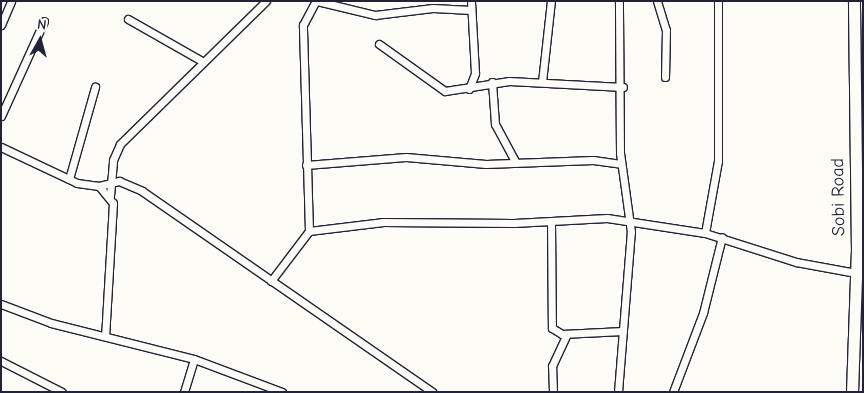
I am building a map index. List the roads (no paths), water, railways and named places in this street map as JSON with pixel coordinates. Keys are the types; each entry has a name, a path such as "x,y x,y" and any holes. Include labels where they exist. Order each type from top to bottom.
{"highway":[{"name":"Sobi Road","path":"852,392 856,272 854,1"}],"street":[{"path":"1,25 11,1"},
{"path":"105,336 113,224 110,196 113,182 113,160 120,144 202,61 266,1"},
{"path":"271,281 309,231 303,25 317,1 376,15 455,4 470,10"},
{"path":"469,89 475,78 471,1"},
{"path":"542,82 546,69 551,1"},
{"path":"619,1 623,88 621,164 628,222 631,232 619,392"},
{"path":"657,1 666,30 665,77"},
{"path":"705,233 718,161 718,1"},
{"path":"128,19 202,61"},
{"path":"1,116 44,21"},
{"path":"379,44 445,91 469,89 488,83 542,82 623,88"},
{"path":"546,69 557,82"},
{"path":"475,78 488,83"},
{"path":"488,83 495,124 516,163"},
{"path":"69,179 95,87"},
{"path":"1,147 69,179 99,186 113,182 142,191 432,392"},
{"path":"306,165 406,157 516,163 594,160 621,164"},
{"path":"99,186 110,196"},
{"path":"309,231 383,222 551,222 607,218 705,233 796,262 856,272"},
{"path":"551,222 552,328 567,334 624,331"},
{"path":"673,392 703,313 722,237"},
{"path":"1,304 105,336 194,359 282,392"},
{"path":"552,392 552,366 567,334"},
{"path":"184,392 194,359"},
{"path":"1,361 62,392"}]}
